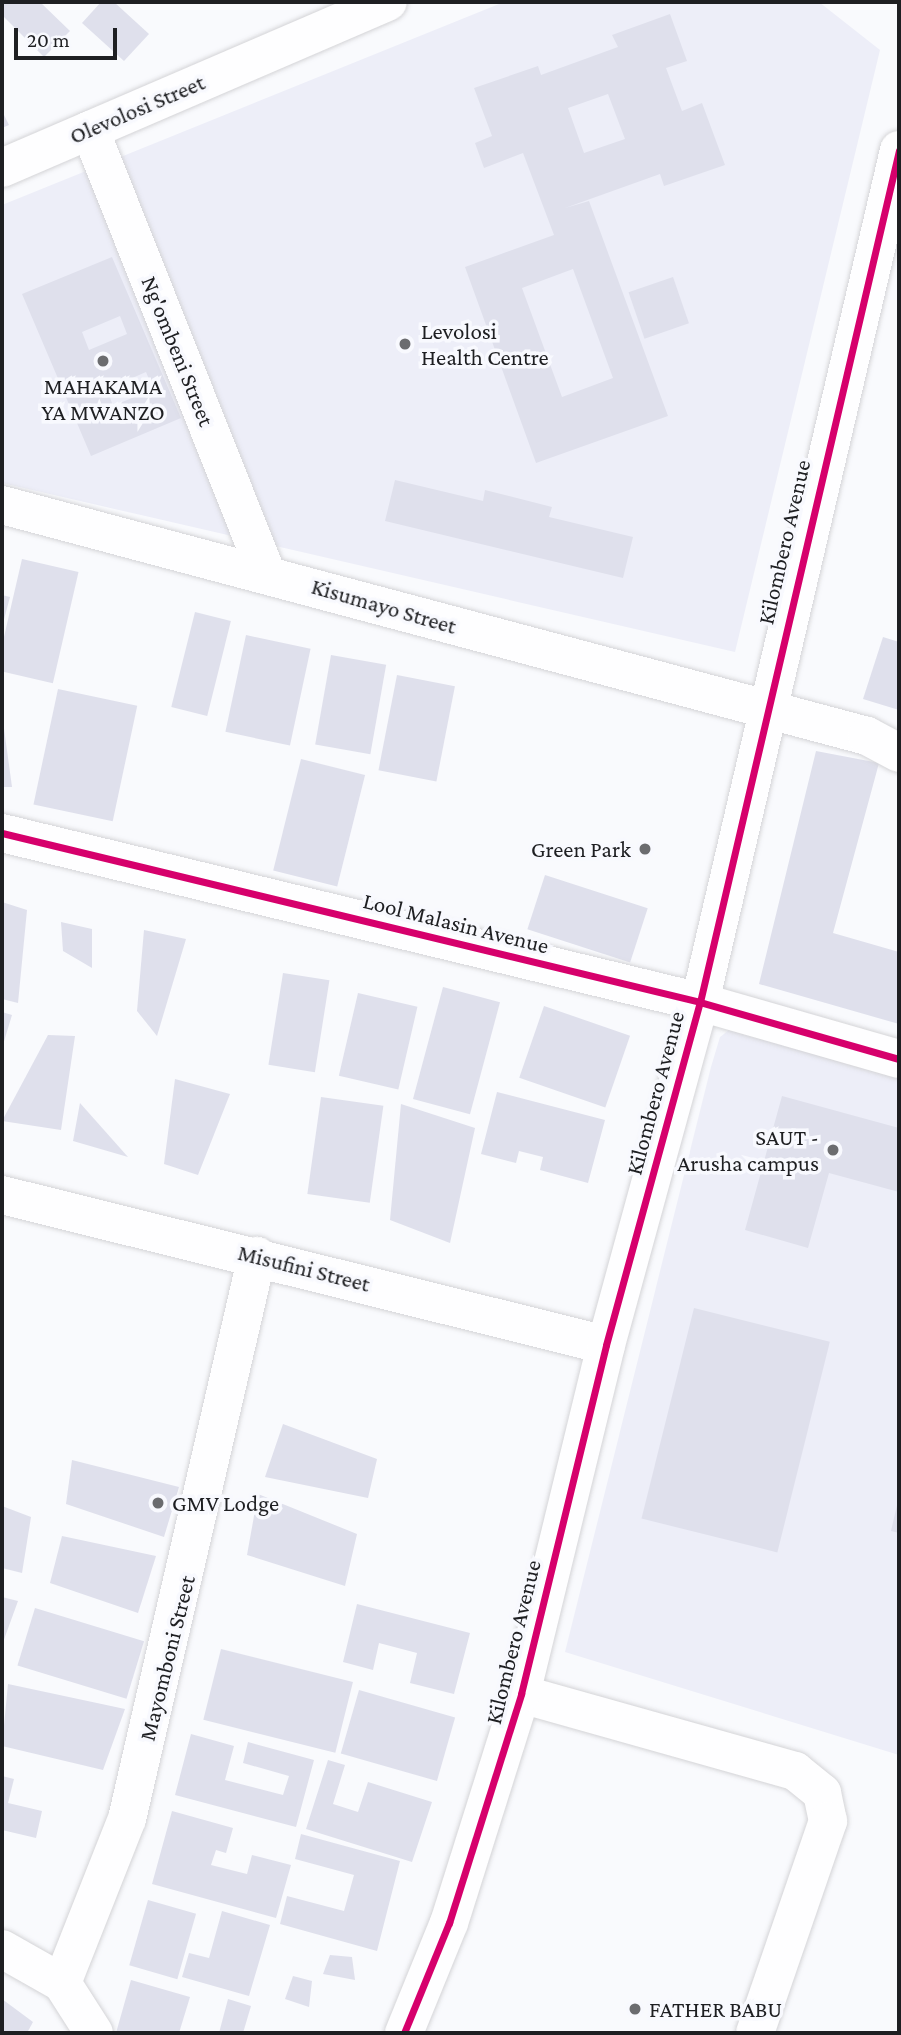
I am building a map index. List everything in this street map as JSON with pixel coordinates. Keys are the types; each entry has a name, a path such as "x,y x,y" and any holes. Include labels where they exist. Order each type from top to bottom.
{"street":[{"name":"Olevolosi Street","path":"2,168 90,130 306,18 388,2"},
{"name":"Ng'ombeni Street","path":"90,130 266,573"},
{"name":"Kilombero Avenue","path":"404,2033 449,1923 522,1694 606,1345 700,1002 765,712 899,150"},
{"name":"Kisumayo Street","path":"2,505 266,573 765,712 867,736 899,753"},
{"name":"Lool Malasin Avenue","path":"2,833 700,1002 899,1059"},
{"name":"Misufini Street","path":"2,1195 257,1256 606,1345"},
{"name":"Mayomboni Street","path":"62,1983 127,1819 257,1256"},
{"path":"522,1694 795,1771 822,1793 828,1821 755,2033"},
{"path":"2,1949 62,1983 94,2033"}],"shaded area":[{"name":"Levolosi Health Centre","path":"504,2 819,2 880,50 735,652 2,483 2,205"},
{"path":"729,1030 899,1077 899,1755 565,1652 711,1067 720,1037"}],"building":[{"path":"2,2 40,2 70,31 44,57 2,15"},
{"path":"101,2 114,2 149,34 124,61 82,23"},
{"path":"670,14 687,61 666,68 682,111 702,103 725,165 664,186 660,174 565,208 589,201 668,416 536,463 465,267 554,235 523,153 484,168 475,143 492,136 474,88 538,66 541,75 618,47 612,35","holes":["608,94 625,139 584,153 568,108","573,269 613,378 562,397 522,288"]},
{"path":"2,111 9,125 2,128"},
{"name":"MAHAKAMA YA MWANZO","path":"112,257 181,418 91,456 22,294","holes":["120,316 127,334 89,350 82,332","146,372 153,389 113,406 107,389"]},
{"path":"673,277 689,323 645,339 629,292"},
{"path":"395,480 483,501 485,490 552,507 549,517 633,537 623,578 385,521"},
{"path":"22,559 79,572 53,683 2,671 2,646"},
{"path":"2,595 10,597 3,623 2,623"},
{"path":"195,612 231,621 207,716 171,707"},
{"path":"246,635 311,649 290,746 225,732"},
{"path":"883,637 899,642 899,710 863,699"},
{"path":"331,655 386,665 370,754 315,745"},
{"path":"397,675 455,686 436,781 378,770"},
{"path":"58,689 137,706 113,821 33,804"},
{"path":"2,714 12,787 2,787"},
{"path":"816,751 879,763 833,933 899,952 899,1024 759,984"},
{"path":"301,759 365,775 337,887 273,871"},
{"path":"545,875 648,908 630,963 527,929"},
{"path":"2,902 27,910 18,1003 2,999"},
{"path":"61,922 92,929 92,968 63,951"},
{"path":"144,930 186,939 157,1036 137,1011"},
{"path":"283,973 329,980 315,1072 268,1065"},
{"path":"443,987 500,1002 470,1114 413,1099"},
{"path":"358,993 417,1007 398,1090 339,1076"},
{"path":"544,1006 630,1036 605,1107 519,1078"},
{"path":"2,1012 12,1015 2,1048"},
{"path":"48,1035 75,1036 61,1130 2,1121"},
{"path":"175,1079 230,1094 198,1175 164,1164"},
{"path":"497,1092 605,1120 588,1183 540,1170 543,1157 519,1151 516,1163 481,1154"},
{"name":"SAUT - Arusha campus","path":"782,1096 899,1128 899,1192 829,1173 808,1248 745,1230"},
{"path":"321,1097 383,1106 370,1203 307,1194"},
{"path":"80,1103 128,1157 73,1141"},
{"path":"401,1104 475,1128 450,1243 390,1220"},
{"path":"694,1308 830,1342 777,1552 642,1519"},
{"path":"283,1424 377,1459 368,1498 265,1477"},
{"path":"72,1460 179,1487 164,1537 66,1504"},
{"path":"258,1494 357,1534 345,1586 247,1555"},
{"path":"899,1501 899,1533 891,1531"},
{"path":"2,1506 31,1517 22,1573 2,1568"},
{"path":"62,1536 156,1556 138,1613 50,1583"},
{"path":"2,1597 18,1601 2,1645"},
{"path":"357,1604 470,1633 454,1694 410,1683 417,1653 379,1643 373,1670 343,1662"},
{"path":"35,1608 144,1641 126,1699 17,1665"},
{"path":"221,1649 353,1682 335,1753 203,1720"},
{"path":"8,1684 125,1709 103,1770 2,1746"},
{"path":"359,1690 455,1718 437,1781 341,1753"},
{"path":"191,1734 234,1746 225,1780 283,1795 289,1776 243,1763 248,1742 314,1760 296,1827 175,1795"},
{"path":"328,1760 345,1765 333,1804 358,1812 368,1782 432,1802 412,1862 306,1829"},
{"path":"2,1776 14,1779 8,1803 42,1811 36,1838 2,1830"},
{"path":"172,1811 233,1828 226,1853 216,1850 211,1865 247,1874 252,1855 291,1865 276,1918 152,1884"},
{"path":"301,1834 400,1861 377,1951 280,1924 287,1896 344,1911 354,1875 295,1859"},
{"path":"148,1900 196,1914 177,1979 129,1965"},
{"path":"222,1911 270,1925 249,1996 182,1977 189,1953 209,1958"},
{"path":"330,1955 352,1957 355,1980 323,1974"},
{"path":"293,1976 312,1981 309,2007 285,1999"},
{"path":"131,1980 190,1997 179,2033 116,2033"},
{"path":"2,1999 33,2022 27,2033 2,2033"},
{"path":"228,1999 251,2006 243,2033 219,2033"}],"cycle path":[{"path":"404,2033 449,1923 521,1694 606,1345 700,1002 899,150"},
{"path":"2,833 700,1002 899,1059"}],"place":[{"name":"Levolosi Health Centre","path":"405,344"},
{"name":"MAHAKAMA YA MWANZO","path":"103,361"},
{"name":"Green Park","path":"645,849"},
{"name":"SAUT - Arusha campus","path":"833,1150"},
{"name":"GMV Lodge","path":"158,1503"},
{"name":"FATHER BABU","path":"635,2009"}]}
